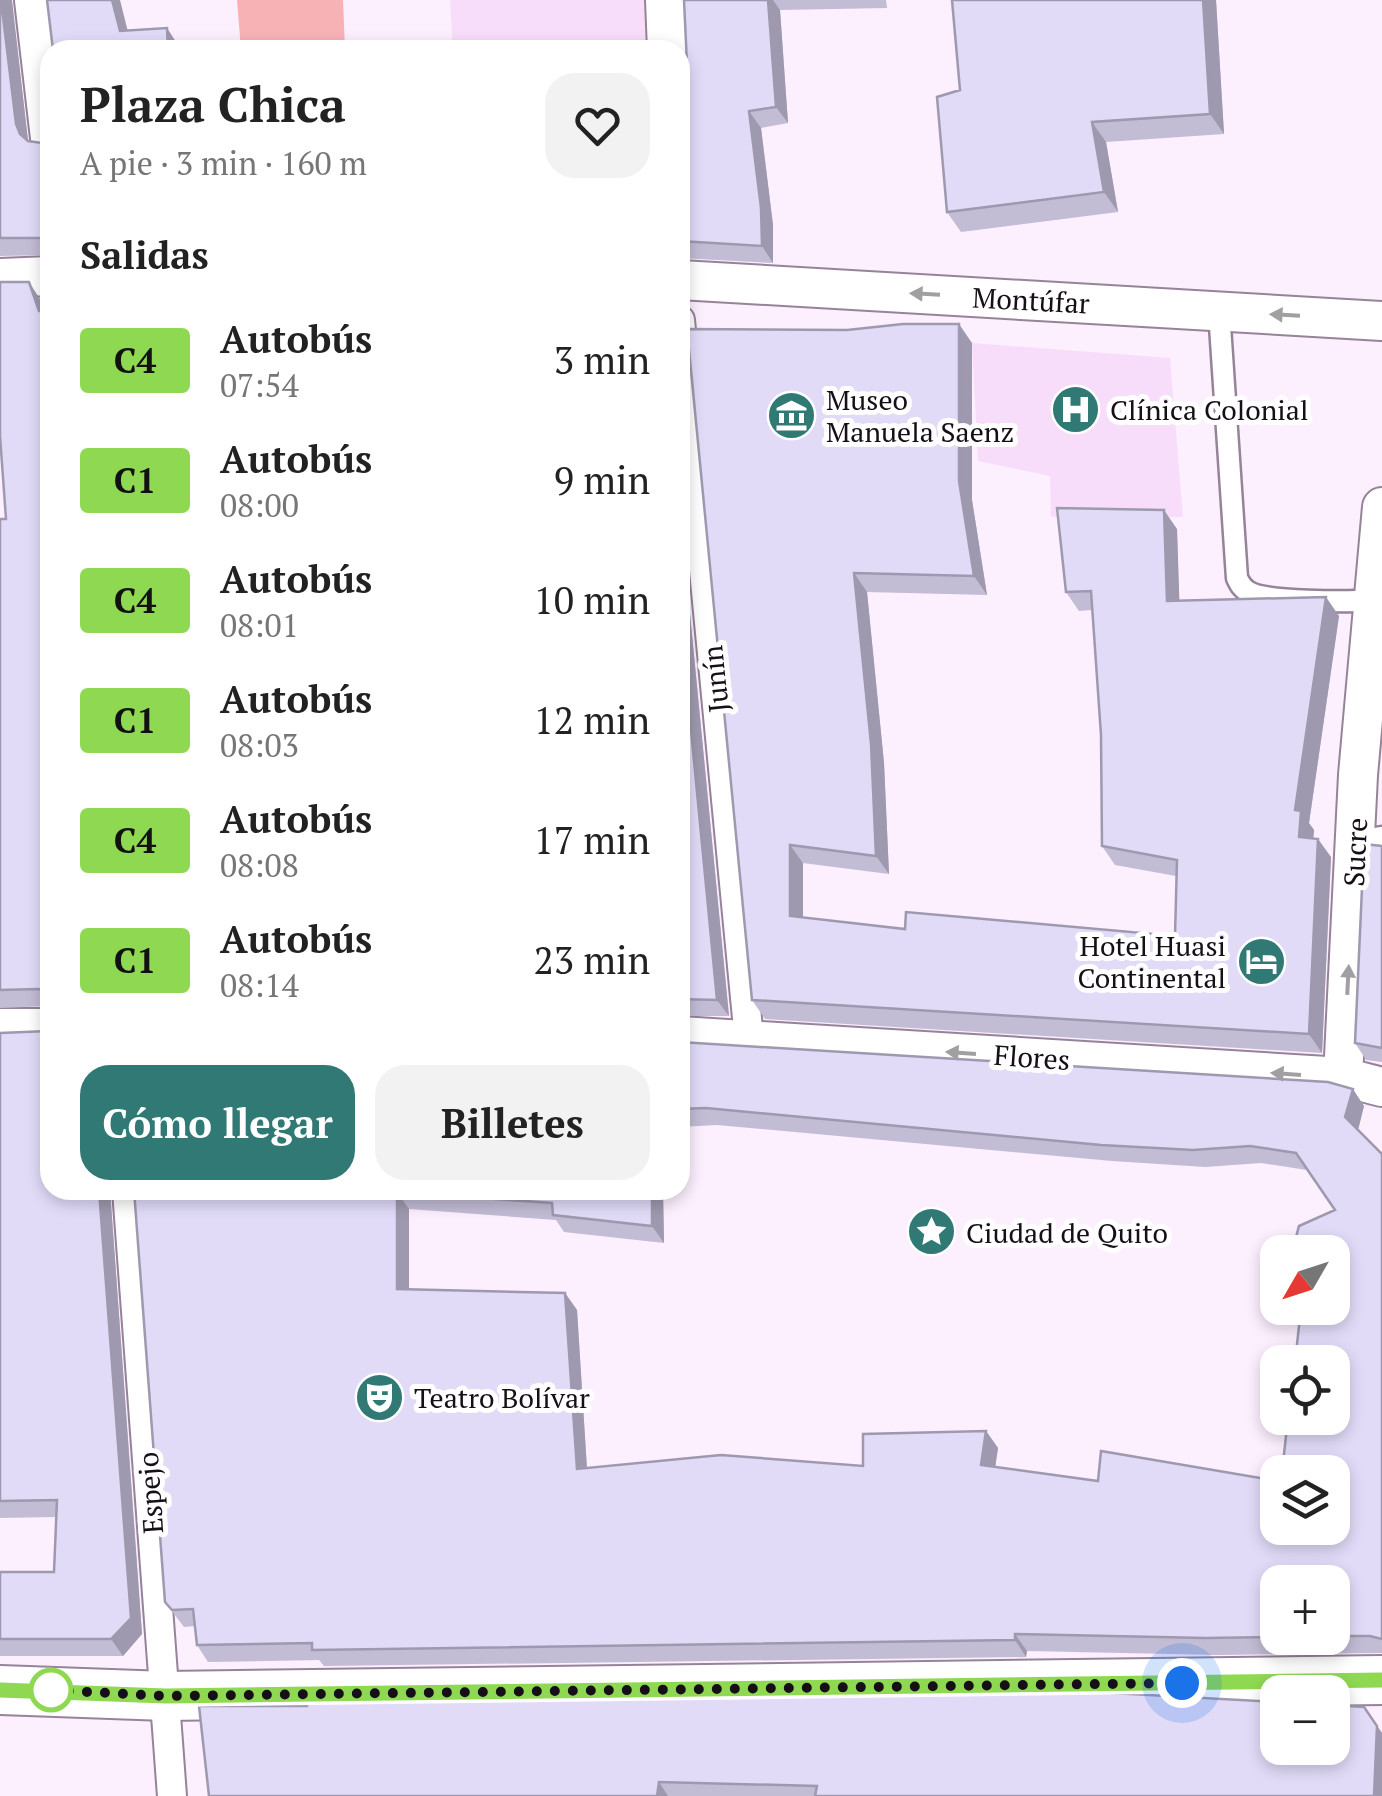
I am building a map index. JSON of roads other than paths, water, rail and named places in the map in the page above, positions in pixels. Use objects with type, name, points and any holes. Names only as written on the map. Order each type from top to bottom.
[{"type":"street","points":[[34,0],[40,52]]},
{"type":"street","points":[[665,0],[667,40]]},
{"type":"street","points":[[0,278],[40,276]]},
{"type":"street","name":"Montúfar","points":[[690,281],[1382,320]]},
{"type":"street","name":"Junín","points":[[690,424],[749,1039]]},
{"type":"street","name":"Sucre","points":[[1343,1077],[1368,839],[1374,600],[1382,508]]},
{"type":"street","points":[[0,1028],[40,1028]]},
{"type":"street","name":"Flores","points":[[690,1036],[1343,1077],[1382,1087]]},
{"type":"street","name":"Espejo","points":[[128,1200],[172,1796]]},
{"type":"street","points":[[0,1690],[166,1696],[1382,1680]]},
{"type":"lane","points":[[1219,312],[1238,578],[1242,588],[1262,597],[1374,600]]},
{"type":"place","name":"Clínica Colonial","points":[[1075,409]]},
{"type":"place","name":"Museo Manuela Saenz","points":[[791,415]]},
{"type":"place","name":"Hotel Huasi Continental","points":[[1261,961]]},
{"type":"place","name":"Ciudad de Quito","points":[[931,1232]]},
{"type":"place","name":"Teatro Bolívar","points":[[379,1397]]}]
